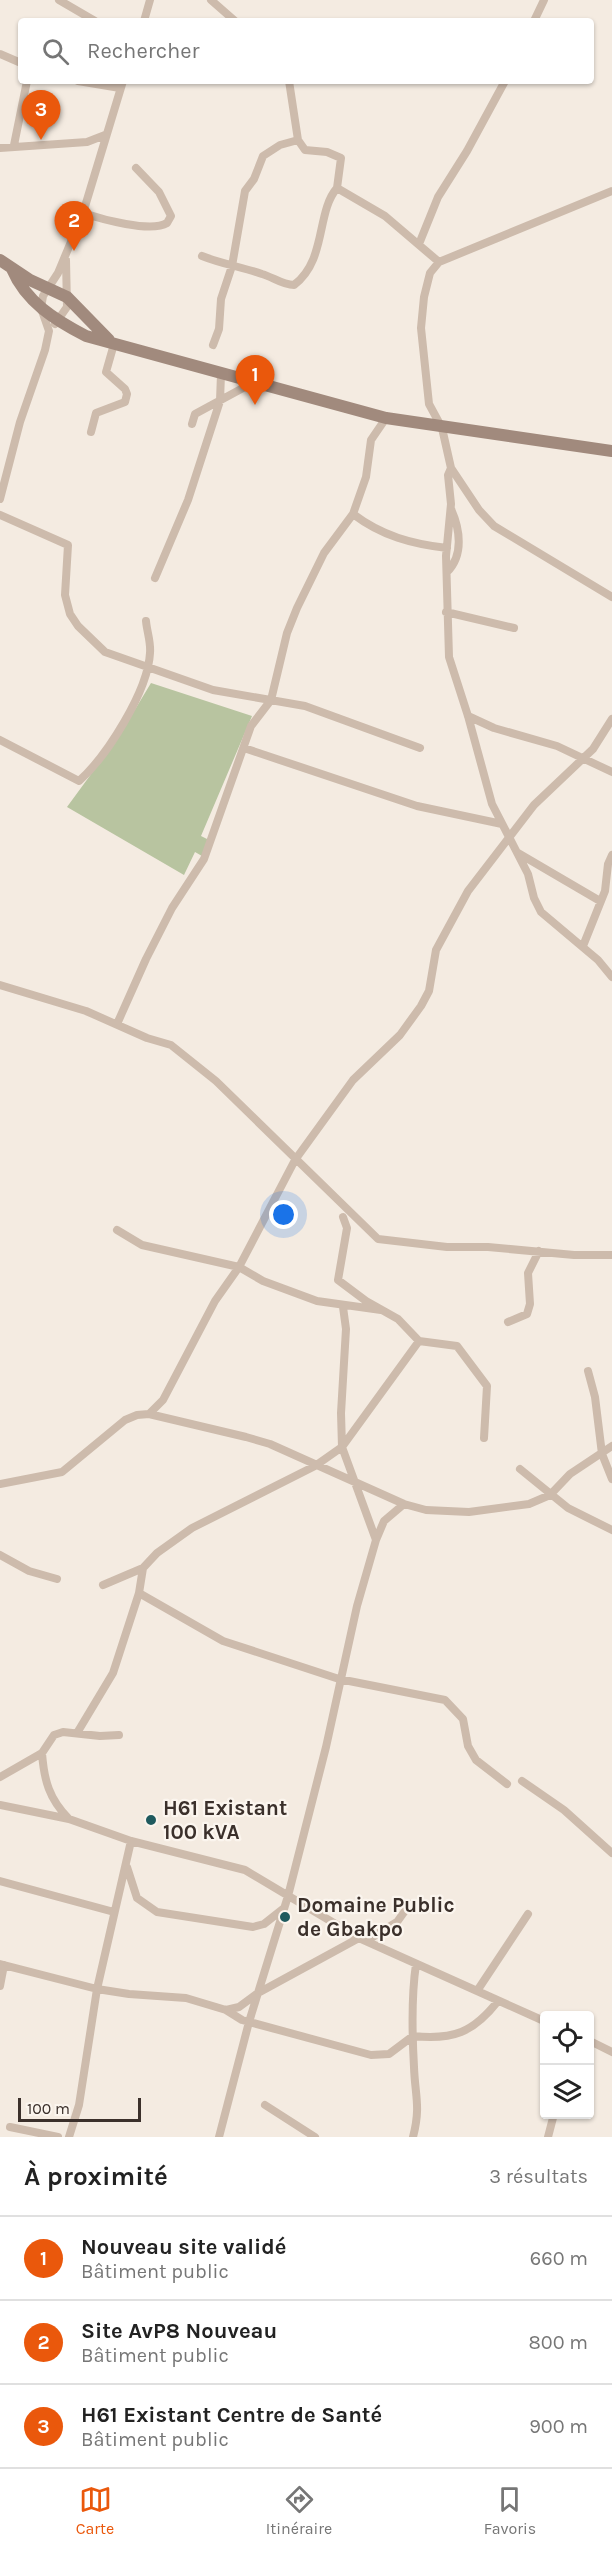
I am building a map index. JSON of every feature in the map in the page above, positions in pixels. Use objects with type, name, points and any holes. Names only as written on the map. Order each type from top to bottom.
[{"type":"main road","points":[[0,260],[48,289],[67,297],[99,332],[114,344]]},
{"type":"main road","points":[[12,268],[27,295],[41,308],[86,336],[386,418],[442,428],[612,451]]},
{"type":"street","points":[[59,0],[90,18]]},
{"type":"street","points":[[145,18],[150,0]]},
{"type":"street","points":[[211,0],[232,18]]},
{"type":"street","points":[[535,18],[544,0]]},
{"type":"street","points":[[0,54],[18,62]]},
{"type":"street","points":[[14,146],[26,84]]},
{"type":"street","points":[[202,256],[264,274],[286,285],[294,285],[299,281],[319,244],[331,195],[337,188],[341,158],[327,152],[305,150],[298,140],[289,84]]},
{"type":"street","points":[[419,244],[438,197],[467,151],[503,84]]},
{"type":"street","points":[[49,331],[41,308],[42,296],[66,255],[83,213],[122,85]]},
{"type":"street","points":[[0,148],[87,142],[105,135]]},
{"type":"street","points":[[213,345],[219,329],[221,298],[232,266],[245,191],[263,156],[280,145],[298,140]]},
{"type":"street","points":[[83,213],[100,219],[150,226],[167,223],[171,216],[165,202],[136,168]]},
{"type":"street","points":[[337,188],[386,216],[439,262]]},
{"type":"street","points":[[612,191],[439,262],[430,273],[424,297],[421,328],[429,405],[442,428],[452,468],[479,510],[494,526],[612,597]]},
{"type":"street","points":[[0,499],[20,422],[42,362],[49,331],[68,307],[66,255]]},
{"type":"street","points":[[91,432],[96,413],[125,402],[127,394],[125,389],[110,378],[106,372],[114,344]]},
{"type":"street","points":[[155,578],[178,528],[220,401],[221,374]]},
{"type":"street","points":[[192,424],[195,414],[254,382]]},
{"type":"street","points":[[117,1024],[172,908],[204,859],[251,726],[271,700],[287,633],[297,608],[324,554],[353,514],[366,477],[371,440],[386,418]]},
{"type":"street","points":[[452,468],[448,475],[451,508],[447,548],[448,657],[468,716],[489,793],[508,839],[518,854],[541,912],[583,946],[612,977]]},
{"type":"street","points":[[447,572],[454,565],[458,553],[457,525],[451,508]]},
{"type":"street","points":[[353,514],[385,534],[411,543],[447,548]]},
{"type":"street","points":[[0,515],[68,544],[65,595],[70,615],[105,652],[213,690],[305,706],[420,748]]},
{"type":"street","points":[[446,612],[514,628]]},
{"type":"street","points":[[0,741],[79,782],[121,726],[140,693],[148,668],[150,643],[146,621]]},
{"type":"street","points":[[468,716],[494,728],[557,746],[612,772]]},
{"type":"street","points":[[149,1414],[163,1400],[215,1301],[239,1267],[295,1160],[353,1080],[395,1040],[421,1006],[429,992],[436,950],[468,891],[534,805],[583,758],[602,736],[612,719]]},
{"type":"street","points":[[244,748],[417,806],[502,824]]},
{"type":"street","points":[[518,854],[600,901]]},
{"type":"street","points":[[583,946],[600,901],[612,855]]},
{"type":"street","points":[[0,985],[87,1011],[147,1038],[171,1045],[216,1081],[378,1239],[447,1247],[574,1255],[612,1255]]},
{"type":"street","points":[[343,1217],[347,1228],[338,1280],[398,1318],[419,1341],[457,1346],[484,1379],[488,1398],[484,1438]]},
{"type":"street","points":[[117,1230],[142,1245],[239,1267],[263,1281],[298,1294],[344,1307],[384,1310]]},
{"type":"street","points":[[508,1322],[527,1314],[530,1304],[528,1274],[539,1251]]},
{"type":"street","points":[[344,1307],[346,1329],[341,1413],[342,1447],[376,1540]]},
{"type":"street","points":[[103,1585],[143,1568],[157,1553],[192,1528],[315,1466],[342,1447],[419,1341]]},
{"type":"street","points":[[588,1371],[596,1406],[602,1454],[612,1479]]},
{"type":"street","points":[[0,1484],[62,1472],[124,1420],[137,1415],[149,1414],[262,1442],[404,1504],[426,1510],[469,1512],[529,1504],[550,1495],[570,1474],[612,1446]]},
{"type":"street","points":[[520,1469],[568,1508],[612,1530]]},
{"type":"street","points":[[219,2137],[249,2022],[288,1896],[326,1747],[339,1679],[376,1540],[384,1521],[404,1504]]},
{"type":"street","points":[[0,1555],[29,1571],[57,1580]]},
{"type":"street","points":[[77,1732],[113,1673],[139,1593],[143,1568]]},
{"type":"street","points":[[139,1593],[223,1641],[339,1679],[445,1700],[463,1719],[468,1746],[476,1760],[507,1784]]},
{"type":"street","points":[[0,1777],[42,1753],[54,1735],[77,1732],[100,1736],[119,1735]]},
{"type":"street","points":[[42,1753],[48,1789],[55,1805],[69,1819]]},
{"type":"street","points":[[522,1781],[564,1810],[612,1853]]},
{"type":"street","points":[[0,1805],[69,1819],[130,1841],[245,1870],[269,1882],[288,1896],[362,1940],[540,2019]]},
{"type":"street","points":[[69,2137],[79,2105],[97,1989],[130,1841]]},
{"type":"street","points":[[126,1860],[135,1894],[141,1902],[157,1912],[253,1927],[264,1924],[284,1908]]},
{"type":"street","points":[[0,1881],[114,1911]]},
{"type":"street","points":[[226,2010],[244,2005],[258,1993],[397,1922],[410,1904]]},
{"type":"street","points":[[477,1991],[528,1914]]},
{"type":"street","points":[[413,2137],[419,2093],[414,2072],[412,1999],[416,1964]]},
{"type":"street","points":[[0,1986],[2,1965],[97,1989],[186,1998],[226,2010],[249,2022],[371,2055],[389,2054],[413,2036],[444,2039],[457,2034],[475,2024],[498,2001]]},
{"type":"street","points":[[594,2043],[612,2052]]},
{"type":"street","points":[[265,2105],[315,2137]]},
{"type":"street","points":[[548,2137],[553,2119]]},
{"type":"street","points":[[10,2127],[58,2137]]},
{"type":"green space","points":[[151,683],[252,716],[201,836],[209,840],[202,856],[195,852],[184,875],[67,807],[119,736]]},
{"type":"place","name":"H61 Existant Centre de Santé","points":[[41,140]]},
{"type":"place","name":"Site AvP8 Nouveau","points":[[74,251]]},
{"type":"place","name":"Nouveau site validé","points":[[255,405]]},
{"type":"place","name":"H61 Existant 100 kVA","points":[[151,1820]]},
{"type":"place","name":"Domaine Public de Gbakpo","points":[[285,1917]]}]
